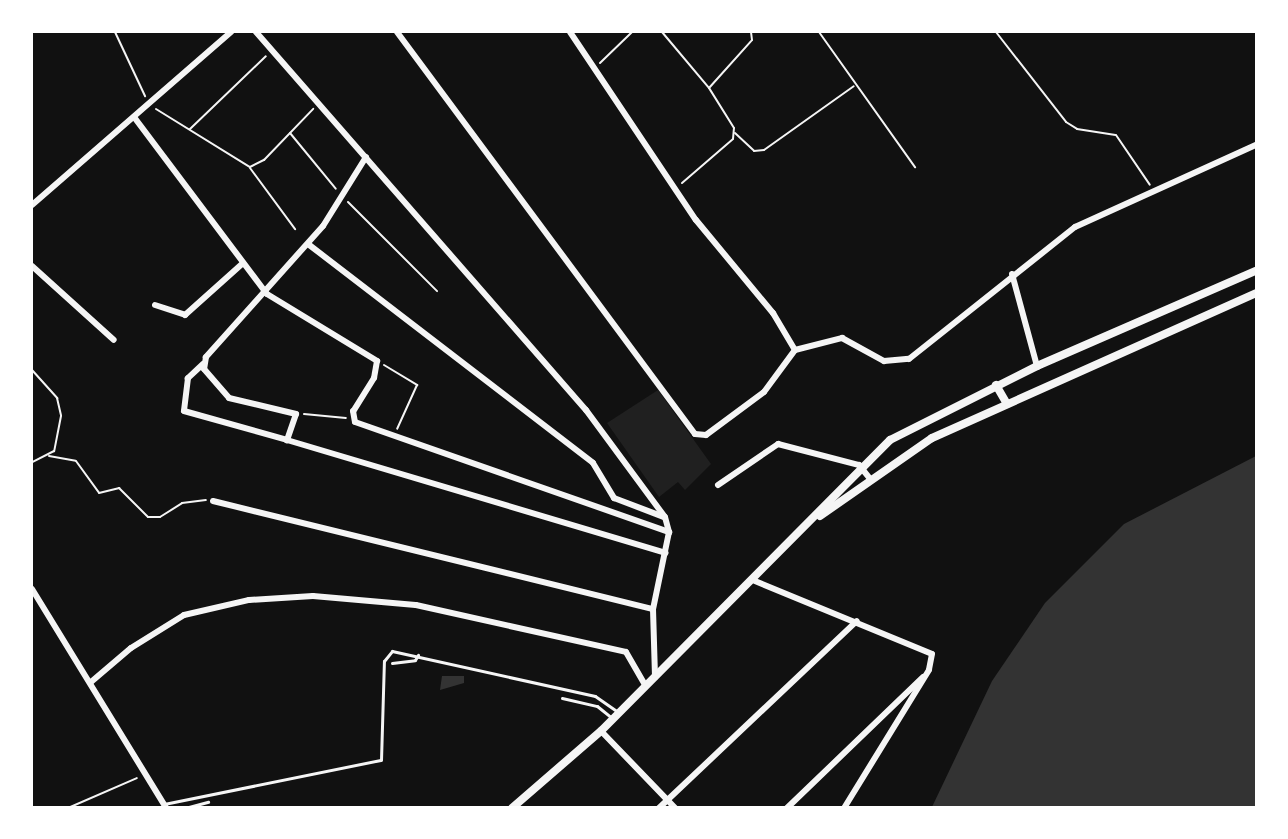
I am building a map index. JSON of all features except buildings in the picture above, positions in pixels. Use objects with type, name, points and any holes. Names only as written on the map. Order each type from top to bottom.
[{"type":"street","points":[[32,205],[231,32]]},
{"type":"street","points":[[256,32],[320,102],[586,410],[664,517],[669,532],[654,609],[656,678]]},
{"type":"street","points":[[397,32],[695,434],[706,435],[764,392],[795,350],[842,338],[884,361],[909,359],[1012,274],[1075,227],[1257,145]]},
{"type":"street","points":[[570,32],[676,187],[795,350]]},
{"type":"street","points":[[134,117],[267,294],[377,361],[352,418],[394,436],[669,532]]},
{"type":"street","points":[[366,157],[308,244],[267,294],[188,378],[184,411],[666,553]]},
{"type":"street","points":[[308,244],[593,463],[614,498],[664,517]]},
{"type":"street","points":[[155,305],[184,315],[243,263]]},
{"type":"street","points":[[32,266],[114,340]]},
{"type":"street","points":[[512,807],[601,731],[755,581],[810,524],[859,465],[909,427],[1037,366],[1257,271]]},
{"type":"street","points":[[1012,274],[1037,366]]},
{"type":"street","points":[[810,524],[932,438],[1257,292]]},
{"type":"street","points":[[203,364],[229,398],[296,414],[287,441]]},
{"type":"street","points":[[996,385],[1007,404]]},
{"type":"street","points":[[718,485],[778,444],[859,465],[871,480]]},
{"type":"street","points":[[213,501],[654,609]]},
{"type":"street","points":[[755,581],[930,649],[929,670],[844,807]]},
{"type":"street","points":[[32,589],[165,806]]},
{"type":"street","points":[[91,682],[132,648],[184,615],[249,600],[313,596],[416,605],[626,652],[646,686]]},
{"type":"street","points":[[659,807],[857,621]]},
{"type":"street","points":[[787,807],[929,670]]},
{"type":"street","points":[[601,731],[675,807]]},
{"type":"lane","points":[[165,806],[378,762],[384,661],[392,651],[595,696],[616,716]]},
{"type":"lane","points":[[392,663],[415,660],[418,655]]},
{"type":"lane","points":[[561,698],[597,706],[616,716]]},
{"type":"lane","points":[[184,807],[208,802]]},
{"type":"path","points":[[114,32],[149,104],[250,167],[295,229]]},
{"type":"path","points":[[596,67],[632,32]]},
{"type":"path","points":[[662,32],[709,88],[735,133],[754,151],[764,150],[854,86]]},
{"type":"path","points":[[709,88],[751,42],[751,32]]},
{"type":"path","points":[[819,32],[854,86],[915,167]]},
{"type":"path","points":[[996,32],[1066,122],[1077,129],[1116,135],[1153,190]]},
{"type":"path","points":[[189,129],[272,50]]},
{"type":"path","points":[[250,167],[290,134],[320,102]]},
{"type":"path","points":[[676,187],[725,151],[735,133]]},
{"type":"path","points":[[290,134],[342,195],[437,291]]},
{"type":"path","points":[[377,361],[417,385],[394,436]]},
{"type":"path","points":[[32,370],[60,406],[56,445],[49,456]]},
{"type":"path","points":[[296,414],[352,418]]},
{"type":"path","points":[[32,462],[49,456],[74,459],[97,492],[119,488],[148,517],[160,517],[182,502],[213,501]]},
{"type":"path","points":[[68,807],[145,775]]},
{"type":"shaded area","points":[[658,390],[711,464],[685,490],[678,482],[659,497],[607,423]]},
{"type":"shaded area","points":[[1256,456],[1256,807],[932,807],[992,681],[1045,603],[1124,524]]},
{"type":"shaded area","points":[[442,676],[464,676],[464,683],[440,690]]}]
